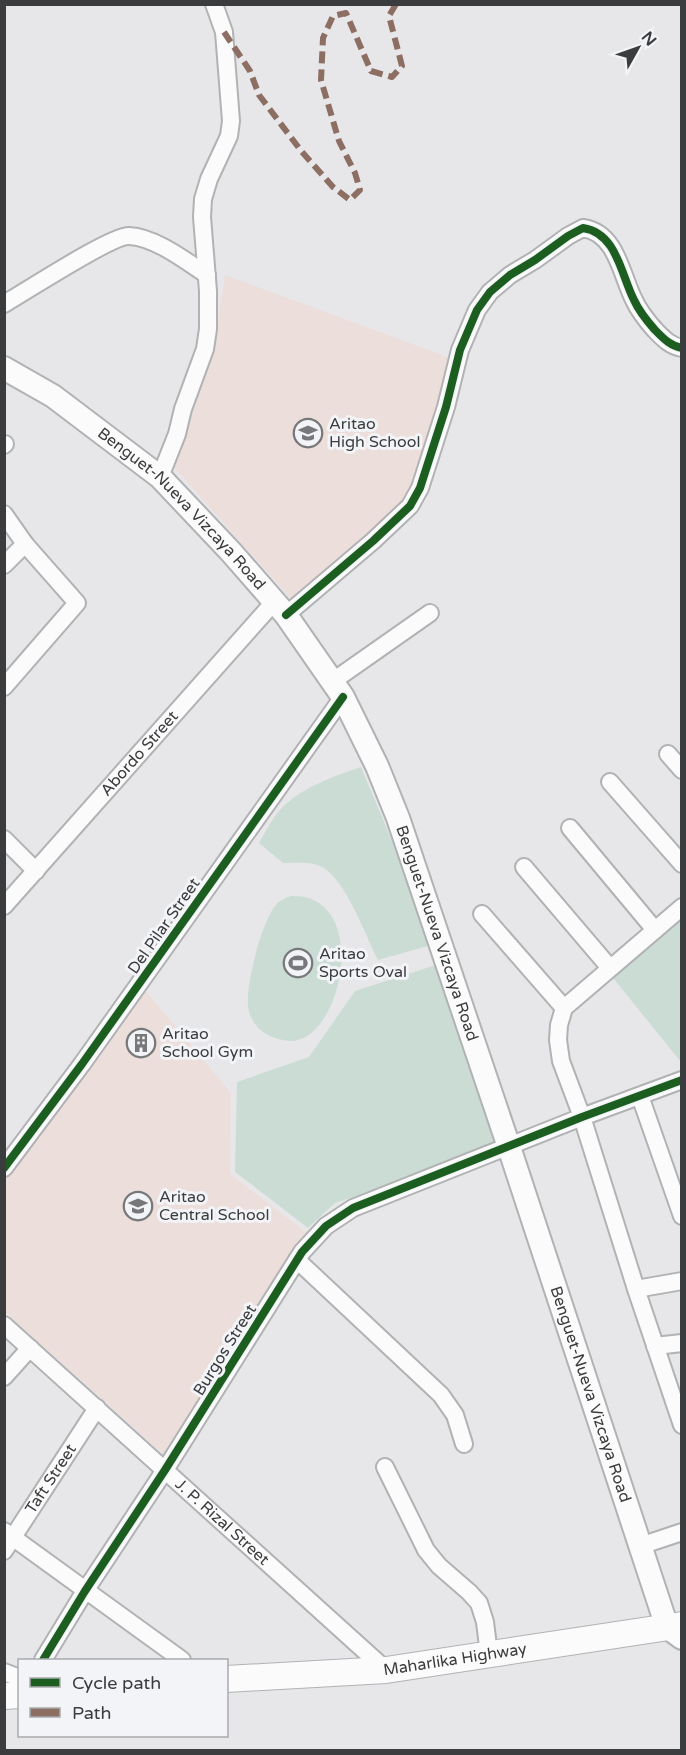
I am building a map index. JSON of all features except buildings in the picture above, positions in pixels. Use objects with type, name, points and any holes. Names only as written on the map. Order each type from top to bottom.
[{"type":"highway","name":"Maharlika Highway","points":[[228,1679],[386,1670],[489,1654],[677,1630]]},
{"type":"main road","name":"Benguet-Nueva Vizcaya Road","points":[[4,368],[53,396],[160,477],[231,552],[280,609],[338,689],[377,766],[398,818],[640,1546],[677,1630]]},
{"type":"street","points":[[160,477],[205,349],[208,329],[203,199],[208,179],[229,136],[231,121],[224,32],[214,4]]},
{"type":"street","name":"Abordo Street","points":[[4,906],[280,609],[374,541],[410,506],[420,488],[446,407],[460,350],[477,310],[490,292],[510,275],[567,236],[583,228],[597,232],[612,248],[634,301],[648,322],[665,340],[681,348]]},
{"type":"street","points":[[4,304],[108,243],[128,235],[158,245],[207,275]]},
{"type":"street","points":[[4,514],[25,544],[77,603],[4,687]]},
{"type":"street","points":[[4,565],[25,544]]},
{"type":"street","name":"Del Pilar Street","points":[[4,1168],[82,1064],[338,689],[430,613]]},
{"type":"street","points":[[668,754],[681,770]]},
{"type":"street","points":[[610,782],[681,864]]},
{"type":"street","points":[[570,828],[655,930]]},
{"type":"street","points":[[4,839],[36,871]]},
{"type":"street","points":[[524,867],[610,968]]},
{"type":"street","points":[[681,907],[564,1008],[558,1040],[561,1061],[582,1117],[636,1289],[655,1346],[679,1405],[681,1425]]},
{"type":"street","points":[[482,914],[564,1008]]},
{"type":"street","name":"Burgos Street","points":[[44,1659],[297,1260],[326,1226],[340,1215],[582,1117],[681,1080]]},
{"type":"street","points":[[640,1096],[681,1216]]},
{"type":"street","points":[[297,1260],[441,1395],[455,1415],[464,1444]]},
{"type":"street","points":[[636,1289],[681,1281]]},
{"type":"street","name":"J. P. Rizal Street","points":[[4,1325],[386,1670]]},
{"type":"street","points":[[655,1346],[681,1343]]},
{"type":"street","points":[[4,1377],[30,1348]]},
{"type":"street","name":"Taft Street","points":[[7,1540],[97,1408]]},
{"type":"street","points":[[385,1467],[426,1550],[439,1566],[479,1603],[485,1622],[489,1654]]},
{"type":"street","points":[[640,1546],[681,1532]]},
{"type":"street","points":[[7,1540],[85,1591],[181,1659]]},
{"type":"shaded area","name":"Aritao High School","points":[[225,275],[453,359],[412,499],[292,600],[173,466],[213,351]]},
{"type":"shaded area","points":[[361,767],[435,944],[378,960],[348,897],[332,875],[315,864],[283,863],[259,843],[276,815],[296,796],[328,779]]},
{"type":"shaded area","name":"Aritao Sports Oval","points":[[291,896],[315,901],[331,915],[339,935],[341,960],[338,985],[329,1009],[317,1028],[301,1039],[289,1041],[270,1036],[258,1028],[250,1015],[248,995],[256,953],[265,924],[277,903]]},
{"type":"shaded area","points":[[681,921],[681,1062],[613,978]]},
{"type":"shaded area","points":[[439,964],[505,1147],[335,1203],[308,1228],[235,1172],[237,1082],[309,1057],[355,991]]},
{"type":"shaded area","name":"Aritao Central School","points":[[144,989],[231,1093],[230,1174],[307,1233],[233,1353],[163,1454],[5,1312],[4,1180],[98,1056]]},
{"type":"marked path","points":[[224,32],[250,71],[259,95],[302,152],[333,187],[350,200],[360,190],[355,173],[339,141],[321,80],[323,38],[333,16],[346,13],[371,71],[392,77],[402,66],[389,16],[396,4]]},
{"type":"cycle path","points":[[286,615],[373,541],[410,506],[420,488],[446,407],[460,350],[477,310],[490,292],[510,275],[583,228],[594,232],[611,246],[634,300],[646,319],[667,341],[682,348]]},
{"type":"cycle path","points":[[4,1168],[82,1064],[343,697]]},
{"type":"cycle path","points":[[44,1659],[302,1252],[326,1226],[353,1208],[682,1080]]},
{"type":"place","name":"Aritao High School","points":[[308,433]]},
{"type":"place","name":"Aritao Sports Oval","points":[[298,963]]},
{"type":"place","name":"Aritao School Gym","points":[[141,1043]]},
{"type":"place","name":"Aritao Central School","points":[[138,1206]]}]
